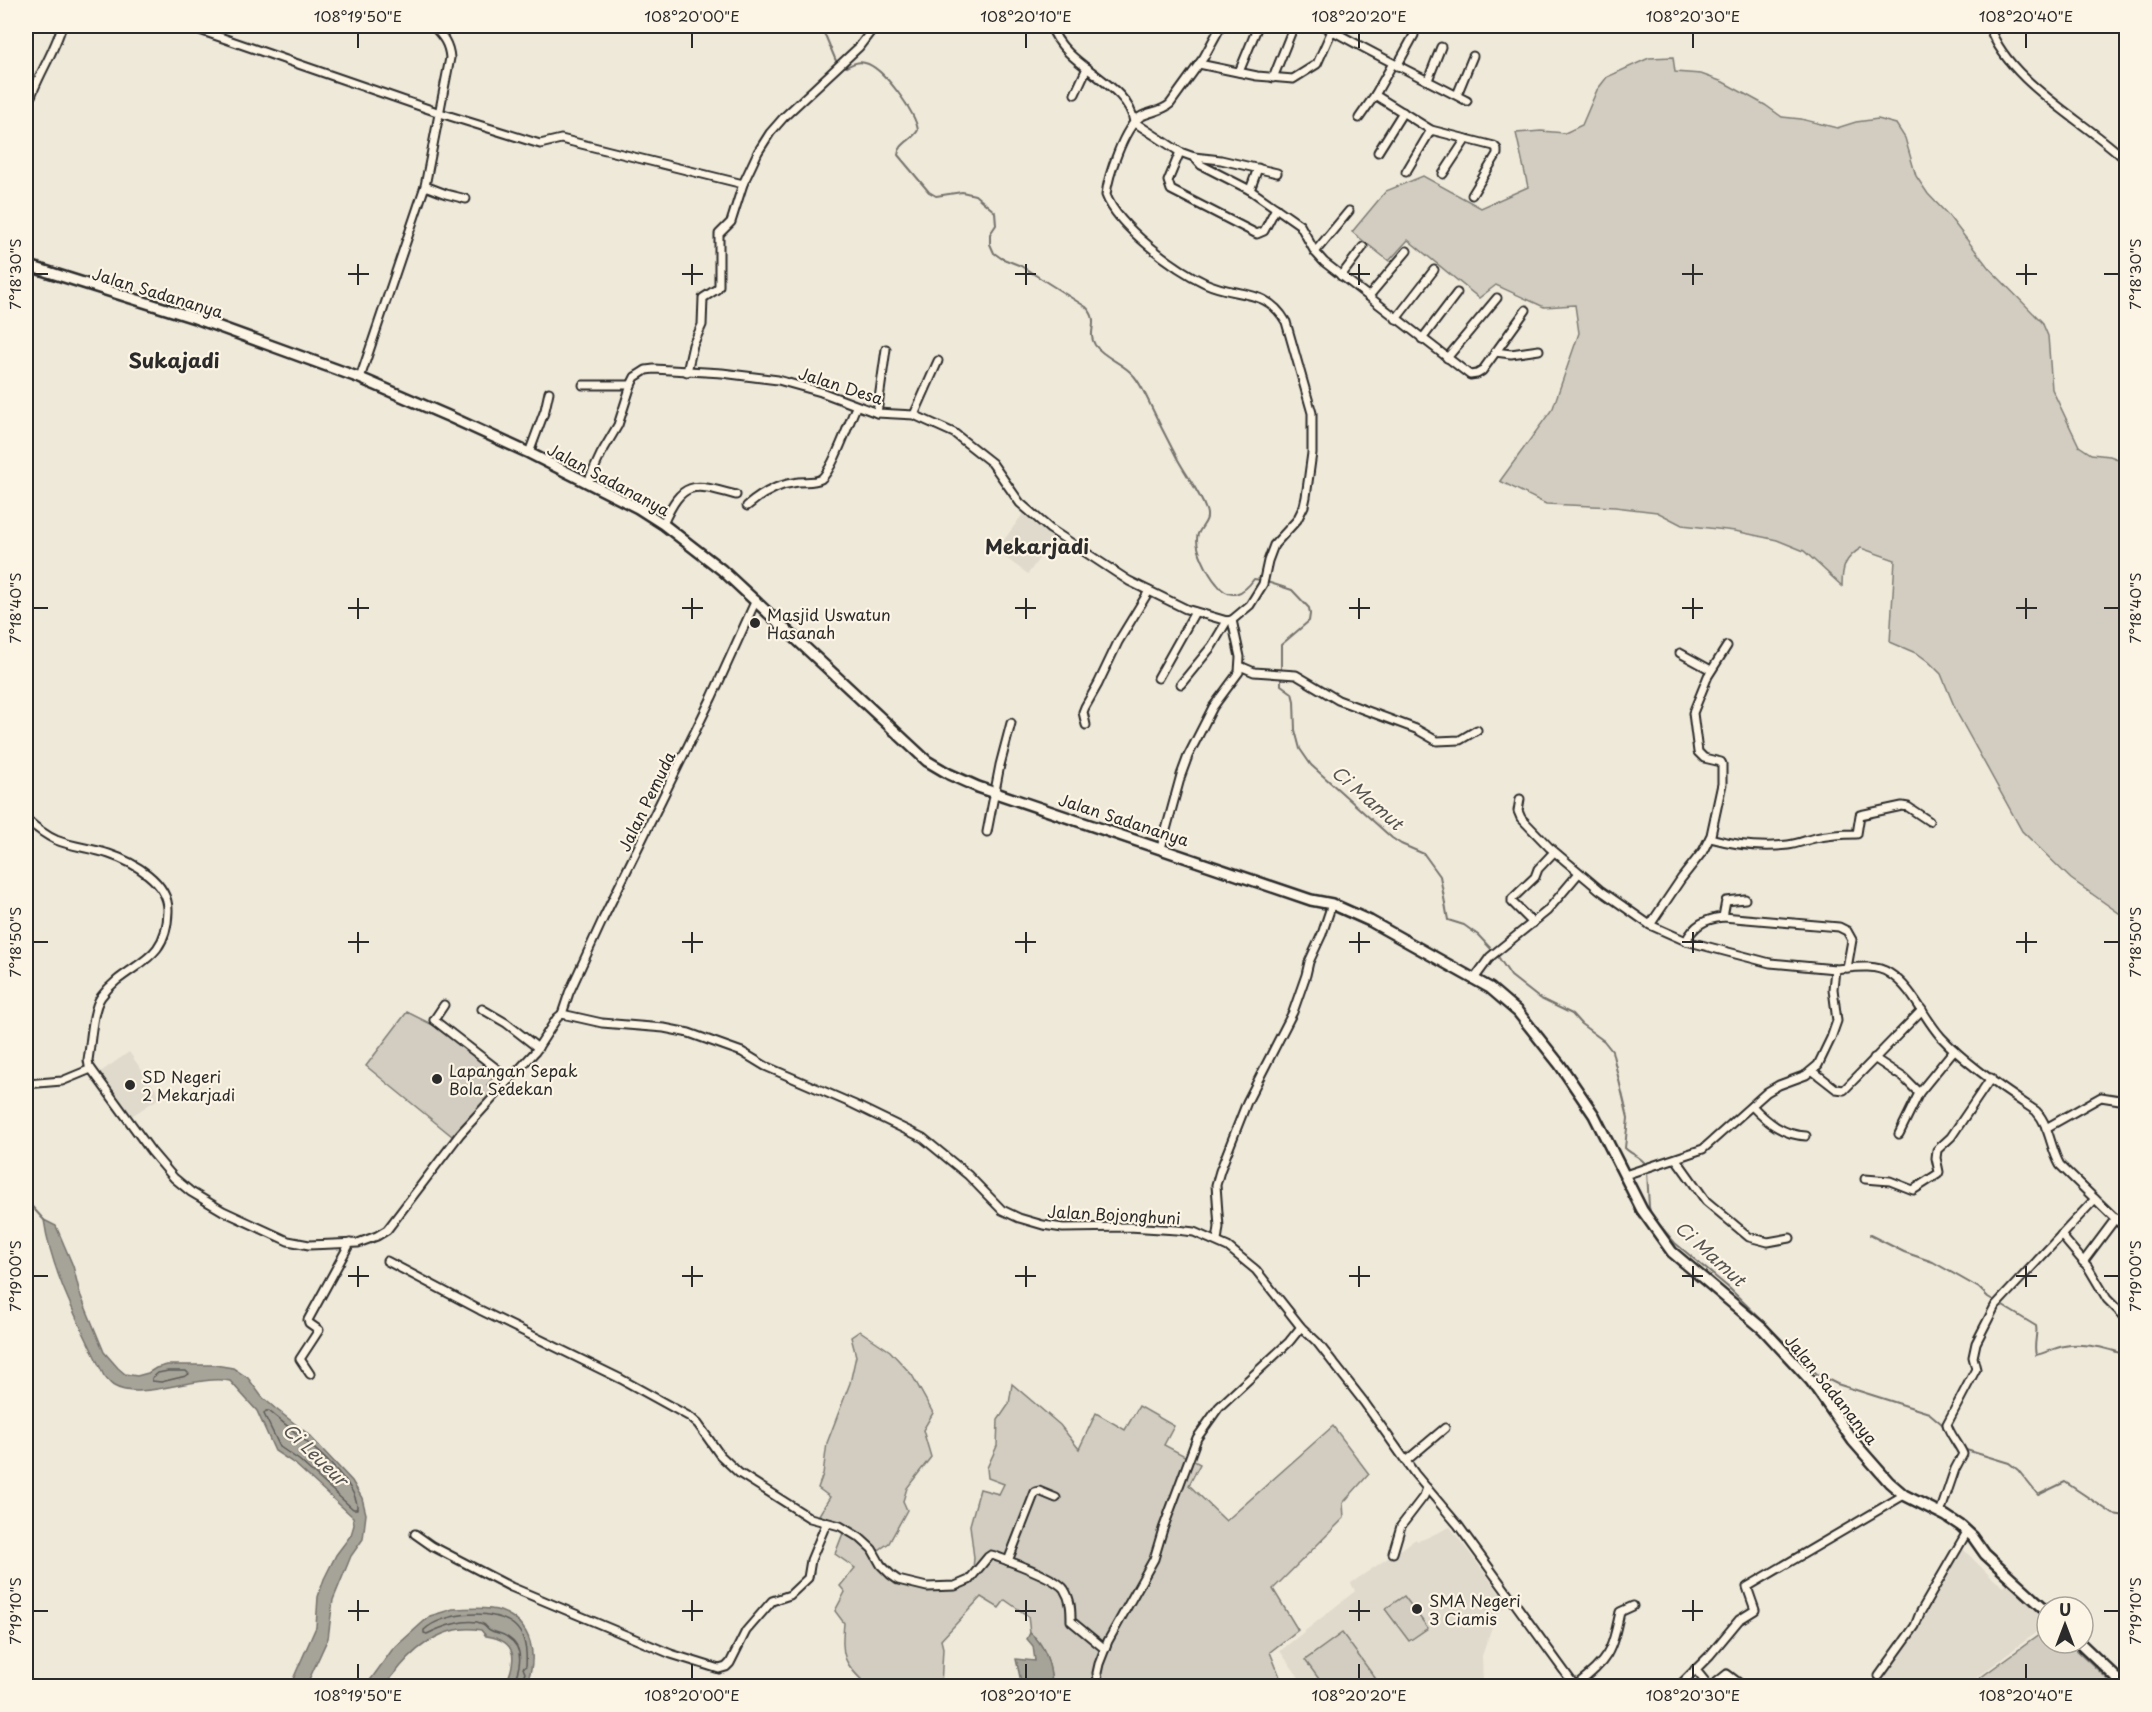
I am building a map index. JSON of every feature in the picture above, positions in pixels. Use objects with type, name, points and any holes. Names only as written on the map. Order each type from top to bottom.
[{"type":"street","points":[[26,111],[32,91],[56,47],[62,26]]},
{"type":"street","points":[[188,26],[440,113],[540,144],[561,139],[742,184]]},
{"type":"street","points":[[360,378],[425,186],[450,58],[445,38],[433,26]]},
{"type":"street","points":[[687,372],[693,345],[702,325],[703,298],[718,286],[719,234],[731,222],[742,184],[758,152],[784,117],[859,46],[875,26]]},
{"type":"street","points":[[1051,26],[1062,46],[1124,99],[1132,112],[1134,122],[1180,152],[1194,157],[1221,160],[1276,173]]},
{"type":"street","points":[[1181,684],[1212,646],[1229,620],[1250,605],[1264,581],[1274,545],[1297,520],[1304,506],[1312,453],[1312,414],[1305,383],[1286,322],[1273,305],[1258,296],[1207,284],[1182,271],[1140,238],[1106,195],[1121,146],[1134,122],[1145,114],[1161,110],[1169,105],[1199,64],[1221,26]]},
{"type":"street","points":[[1239,72],[1258,26]]},
{"type":"street","points":[[1989,26],[2000,48],[2017,69],[2126,159]]},
{"type":"street","points":[[1199,64],[1273,78],[1293,79],[1315,66],[1330,27],[1395,65],[1467,100]]},
{"type":"street","points":[[1273,78],[1291,33]]},
{"type":"street","points":[[1359,118],[1414,35]]},
{"type":"street","points":[[1428,80],[1441,47]]},
{"type":"street","points":[[1457,95],[1473,56]]},
{"type":"street","points":[[1076,94],[1087,68]]},
{"type":"street","points":[[1375,95],[1431,130],[1494,146],[1498,152],[1472,195]]},
{"type":"street","points":[[1378,152],[1402,112]]},
{"type":"street","points":[[1406,172],[1431,130]]},
{"type":"street","points":[[1443,174],[1466,139]]},
{"type":"street","points":[[1180,152],[1168,182],[1171,190],[1257,234],[1264,231],[1276,208]]},
{"type":"street","points":[[1194,157],[1201,165],[1250,190],[1300,225],[1315,252],[1341,276],[1470,375],[1482,371],[1526,310]]},
{"type":"street","points":[[1250,190],[1258,168]]},
{"type":"street","points":[[425,186],[466,199]]},
{"type":"street","points":[[1315,252],[1349,211]]},
{"type":"street","points":[[1341,276],[1363,247]]},
{"type":"street","points":[[1368,296],[1407,250]]},
{"type":"street","name":"Jalan Sadananya","points":[[26,265],[184,314],[360,378],[448,416],[588,482],[663,524],[722,570],[927,761],[962,780],[1311,900],[1332,904],[1370,921],[1502,997],[1518,1012],[1560,1065],[1594,1116],[1642,1210],[1672,1252],[1733,1301],[1763,1329],[1811,1382],[1853,1441],[1889,1482],[1904,1496],[1940,1513],[1967,1532],[1985,1554],[2035,1600]]},
{"type":"street","points":[[1396,319],[1434,270]]},
{"type":"street","points":[[1422,339],[1457,293]]},
{"type":"street","points":[[1448,358],[1497,298]]},
{"type":"street","points":[[877,413],[886,349]]},
{"type":"street","points":[[1496,352],[1511,354],[1539,350]]},
{"type":"street","points":[[914,415],[938,361]]},
{"type":"street","name":"Jalan Desa","points":[[631,385],[635,377],[646,370],[722,373],[778,380],[814,390],[877,413],[914,415],[959,436],[992,463],[1020,503],[1050,529],[1129,581],[1179,607],[1229,620]]},
{"type":"street","points":[[583,385],[631,385],[618,425],[588,482]]},
{"type":"street","points":[[529,453],[543,418],[549,392]]},
{"type":"street","points":[[747,506],[786,484],[811,482],[822,478],[831,464],[856,407]]},
{"type":"street","points":[[663,524],[673,502],[687,489],[697,487],[736,495]]},
{"type":"street","points":[[1086,725],[1083,712],[1085,707],[1118,642],[1149,591]]},
{"type":"street","name":"Jalan Pemuda","points":[[91,1069],[151,1151],[174,1178],[191,1192],[241,1221],[288,1241],[309,1245],[350,1243],[377,1236],[387,1230],[448,1148],[538,1048],[562,1014],[569,993],[603,919],[712,697],[756,600]]},
{"type":"street","points":[[1158,678],[1196,612]]},
{"type":"street","points":[[1161,848],[1180,775],[1188,756],[1213,707],[1237,675],[1240,666],[1229,620]]},
{"type":"street","points":[[1650,926],[1710,838],[1722,784],[1722,764],[1704,758],[1698,752],[1693,713],[1711,670],[1727,646]]},
{"type":"street","points":[[1680,653],[1711,670]]},
{"type":"street","points":[[1240,666],[1254,672],[1286,673],[1304,679],[1338,700],[1416,729],[1437,741],[1460,740],[1477,730]]},
{"type":"street","points":[[987,832],[998,773],[1011,723]]},
{"type":"street","points":[[1520,799],[1518,811],[1521,818],[1554,852],[1650,926],[1686,941],[1770,963],[1834,969],[1870,967],[1890,973],[1907,989],[1934,1029],[1954,1050],[2041,1116],[2060,1165],[2127,1229]]},
{"type":"street","points":[[1710,838],[1744,845],[1768,846],[1790,845],[1816,837],[1843,833],[1857,834],[1860,815],[1902,806],[1908,807],[1929,821]]},
{"type":"street","points":[[26,819],[54,839],[109,854],[146,872],[166,896],[168,918],[160,946],[108,989],[98,1003],[88,1060],[91,1069],[62,1081],[26,1084]]},
{"type":"street","points":[[1533,923],[1512,902],[1512,899],[1535,877],[1538,869],[1554,852]]},
{"type":"street","points":[[1474,979],[1491,956],[1533,923],[1564,893],[1579,873]]},
{"type":"street","points":[[1723,917],[1726,901],[1745,899]]},
{"type":"street","points":[[1217,1241],[1219,1227],[1216,1185],[1220,1171],[1244,1110],[1293,1012],[1309,962],[1332,904]]},
{"type":"street","points":[[1686,941],[1695,927],[1708,920],[1723,917],[1839,927],[1847,931],[1852,940],[1848,968]]},
{"type":"street","points":[[1624,1175],[1703,1149],[1779,1085],[1814,1071],[1837,1021],[1833,989],[1834,969]]},
{"type":"street","points":[[444,1005],[434,1020],[510,1079]]},
{"type":"street","points":[[482,1009],[506,1023],[538,1048]]},
{"type":"street","points":[[1814,1071],[1836,1089],[1841,1090],[1922,1010]]},
{"type":"street","name":"Jalan Bojonghuni","points":[[562,1014],[602,1023],[664,1028],[689,1033],[742,1052],[765,1066],[853,1104],[923,1138],[968,1175],[1002,1210],[1019,1218],[1063,1228],[1129,1227],[1194,1232],[1217,1241],[1243,1257],[1256,1270],[1301,1328],[1317,1342],[1427,1488],[1458,1525],[1575,1686]]},
{"type":"street","points":[[1899,1134],[1919,1093],[1954,1050]]},
{"type":"street","points":[[1874,1059],[1904,1078],[1919,1093]]},
{"type":"street","points":[[1865,1179],[1890,1181],[1913,1190],[1938,1174],[1935,1158],[1937,1150],[1951,1137],[1991,1078]]},
{"type":"street","points":[[2046,1128],[2101,1097],[2127,1101]]},
{"type":"street","points":[[1752,1106],[1768,1123],[1781,1127],[1792,1135],[1806,1136]]},
{"type":"street","points":[[1676,1159],[1707,1201],[1749,1237],[1768,1242],[1790,1238]]},
{"type":"street","points":[[1940,1513],[1961,1449],[1947,1428],[1947,1424],[1976,1370],[1973,1357],[1976,1343],[1998,1302],[2095,1199]]},
{"type":"street","points":[[2084,1262],[2116,1218]]},
{"type":"street","points":[[2061,1235],[2084,1262],[2109,1301],[2127,1318]]},
{"type":"street","points":[[310,1374],[300,1359],[319,1330],[308,1320],[350,1243]]},
{"type":"street","points":[[387,1261],[480,1311],[621,1379],[690,1417],[698,1424],[720,1455],[739,1473],[810,1518],[840,1526],[860,1538],[872,1549],[881,1565],[891,1575],[908,1583],[943,1588],[955,1586],[969,1580],[991,1555],[1041,1575],[1061,1586],[1070,1601],[1071,1621],[1105,1649]]},
{"type":"street","points":[[1099,1686],[1099,1664],[1154,1559],[1163,1528],[1197,1438],[1218,1407],[1279,1352],[1301,1328]]},
{"type":"street","points":[[1407,1460],[1445,1428]]},
{"type":"street","points":[[1393,1553],[1401,1526],[1425,1496],[1427,1488]]},
{"type":"street","points":[[1008,1561],[1035,1492],[1040,1491],[1056,1497]]},
{"type":"street","points":[[1680,1685],[1710,1655],[1739,1620],[1755,1610],[1747,1587],[1904,1496]]},
{"type":"street","points":[[415,1534],[511,1587],[671,1654],[719,1669],[730,1663],[746,1631],[772,1601],[790,1595],[808,1578],[811,1560],[826,1524]]},
{"type":"street","points":[[1879,1676],[1915,1626],[1924,1605],[1967,1532]]},
{"type":"street","points":[[1575,1686],[1597,1669],[1608,1656],[1614,1643],[1620,1612],[1633,1606]]},
{"type":"street","points":[[2092,1655],[2124,1686]]},
{"type":"street","points":[[1695,1669],[1712,1686],[1727,1674],[1743,1686]]},
{"type":"shaded area","points":[[1673,57],[1675,72],[1701,74],[1723,82],[1782,117],[1837,128],[1878,119],[1896,124],[1905,138],[1916,176],[1928,194],[1948,215],[1988,267],[2042,322],[2048,336],[2052,389],[2079,446],[2091,454],[2110,456],[2126,462],[2126,918],[2071,879],[2022,831],[1957,713],[1941,674],[1918,654],[1890,642],[1895,560],[1861,548],[1851,555],[1846,564],[1842,586],[1804,551],[1777,540],[1735,531],[1682,525],[1657,512],[1615,507],[1546,504],[1500,481],[1553,408],[1579,333],[1575,305],[1544,307],[1496,285],[1479,298],[1408,240],[1389,261],[1352,232],[1386,191],[1423,176],[1481,208],[1528,187],[1516,133],[1541,131],[1565,133],[1582,125],[1597,90],[1607,77],[1649,58]]},
{"type":"shaded area","points":[[1025,511],[1054,537],[1028,574],[996,551]]},
{"type":"shaded area","name":"Lapangan Sepak Bola Sedekan","points":[[407,1012],[451,1034],[498,1072],[487,1085],[494,1091],[452,1136],[366,1066]]},
{"type":"shaded area","name":"SD Negeri 2 Mekarjadi","points":[[129,1052],[161,1097],[130,1117],[99,1073]]},
{"type":"shaded area","points":[[860,1331],[890,1351],[912,1375],[933,1413],[923,1430],[931,1457],[907,1488],[903,1501],[907,1510],[889,1543],[876,1552],[906,1585],[949,1588],[972,1580],[974,1558],[970,1525],[980,1489],[999,1494],[1004,1484],[988,1478],[987,1468],[997,1446],[998,1420],[1009,1404],[1012,1384],[1060,1425],[1079,1449],[1096,1413],[1125,1430],[1139,1406],[1174,1426],[1164,1445],[1200,1464],[1189,1485],[1226,1521],[1333,1426],[1369,1474],[1343,1503],[1344,1518],[1273,1589],[1298,1630],[1270,1652],[1280,1677],[1276,1686],[1052,1686],[1047,1657],[1040,1644],[1030,1633],[1028,1616],[1005,1600],[999,1608],[981,1597],[941,1640],[943,1648],[941,1686],[868,1686],[853,1671],[846,1659],[843,1644],[844,1623],[835,1611],[845,1592],[840,1586],[855,1568],[835,1554],[845,1528],[819,1515],[830,1497],[818,1488],[823,1474],[827,1443],[850,1383],[856,1356],[851,1337]]},
{"type":"shaded area","name":"SMA Negeri 3 Ciamis","points":[[1450,1527],[1508,1604],[1496,1615],[1482,1656],[1483,1686],[1305,1686],[1280,1651],[1355,1591],[1351,1583],[1416,1539],[1417,1541],[1424,1539]]},
{"type":"shaded area","points":[[1960,1546],[1991,1577],[2004,1587],[2008,1581],[2035,1605],[2035,1633],[1966,1686],[1892,1685],[1880,1677]]},
{"type":"shaded area","points":[[1404,1596],[1428,1628],[1409,1641],[1385,1609]]},
{"type":"shaded area","points":[[1342,1633],[1381,1686],[1324,1686],[1305,1660]]},
{"type":"shaded area","points":[[2035,1638],[2035,1655],[2082,1655],[2114,1685],[1969,1686]]},
{"type":"water","points":[[44,1220],[56,1226],[104,1352],[118,1368],[125,1374],[137,1376],[167,1365],[215,1365],[233,1368],[248,1378],[262,1397],[308,1434],[352,1481],[362,1498],[366,1514],[363,1539],[351,1556],[333,1600],[328,1638],[306,1686],[290,1686],[316,1627],[318,1597],[324,1579],[336,1555],[351,1535],[354,1525],[353,1517],[295,1464],[275,1451],[257,1411],[230,1381],[201,1381],[139,1391],[125,1390],[111,1384],[104,1376],[68,1300],[54,1261]]},
{"type":"water","points":[[453,1609],[495,1609],[520,1624],[530,1642],[532,1653],[532,1664],[525,1686],[505,1686],[513,1661],[510,1648],[497,1639],[486,1636],[481,1630],[469,1629],[446,1633],[426,1643],[408,1658],[386,1686],[366,1686],[392,1650],[430,1616]]},
{"type":"water","points":[[1030,1633],[1040,1644],[1047,1657],[1052,1686],[1022,1686],[1016,1659],[1035,1661],[1033,1646],[1027,1639]]},
{"type":"waterway","name":"Ci Mamut","points":[[819,26],[838,62]]},
{"type":"waterway","name":"Ci Mamut","points":[[843,65],[846,67],[860,62],[872,66],[889,81],[905,102],[918,130],[901,147],[898,155],[929,192],[936,196],[962,192],[975,195],[995,212],[996,225],[990,234],[990,244],[994,253],[1021,266],[1086,307],[1090,312],[1095,345],[1103,354],[1130,371],[1138,382],[1203,503],[1207,517],[1198,534],[1198,546],[1206,567],[1217,584],[1227,593],[1237,594],[1254,579],[1261,580]]},
{"type":"waterway","name":"Ci Mamut","points":[[1267,582],[1292,590],[1309,608],[1309,621],[1281,645],[1281,685],[1292,693],[1295,730],[1300,749],[1311,765],[1392,838],[1424,854],[1440,876],[1448,920],[1464,925],[1478,935],[1493,951]]},
{"type":"waterway","name":"Ci Mamut","points":[[1497,955],[1511,976],[1539,998],[1572,1014],[1581,1024],[1604,1041],[1612,1051],[1628,1118],[1625,1148],[1646,1165]]},
{"type":"waterway","name":"Ci Mamut","points":[[1647,1171],[1651,1215],[1675,1243],[1729,1288],[1817,1374],[1837,1384],[1929,1413],[1942,1424],[1957,1450]]},
{"type":"waterway","name":"Ci Leueur","points":[[26,1200],[44,1220]]},
{"type":"waterway","points":[[1870,1235],[1904,1252],[1933,1262],[1979,1288],[1988,1297],[2036,1326],[2036,1355],[2064,1346],[2080,1345],[2104,1348],[2126,1355]]},
{"type":"waterway","name":"Ci Mamut","points":[[1963,1449],[2009,1463],[2018,1470],[2038,1495],[2065,1482],[2113,1514],[2126,1516]]},
{"type":"place","name":"Masjid Uswatun Hasanah","points":[[755,623]]},
{"type":"place","name":"Lapangan Sepak Bola Sedekan","points":[[437,1079]]},
{"type":"place","name":"SD Negeri 2 Mekarjadi","points":[[130,1085]]},
{"type":"place","name":"SMA Negeri 3 Ciamis","points":[[1417,1609]]},
{"type":"district","name":"Sukajadi","points":[[174,360]]},
{"type":"district","name":"Mekarjadi","points":[[1037,546]]}]
